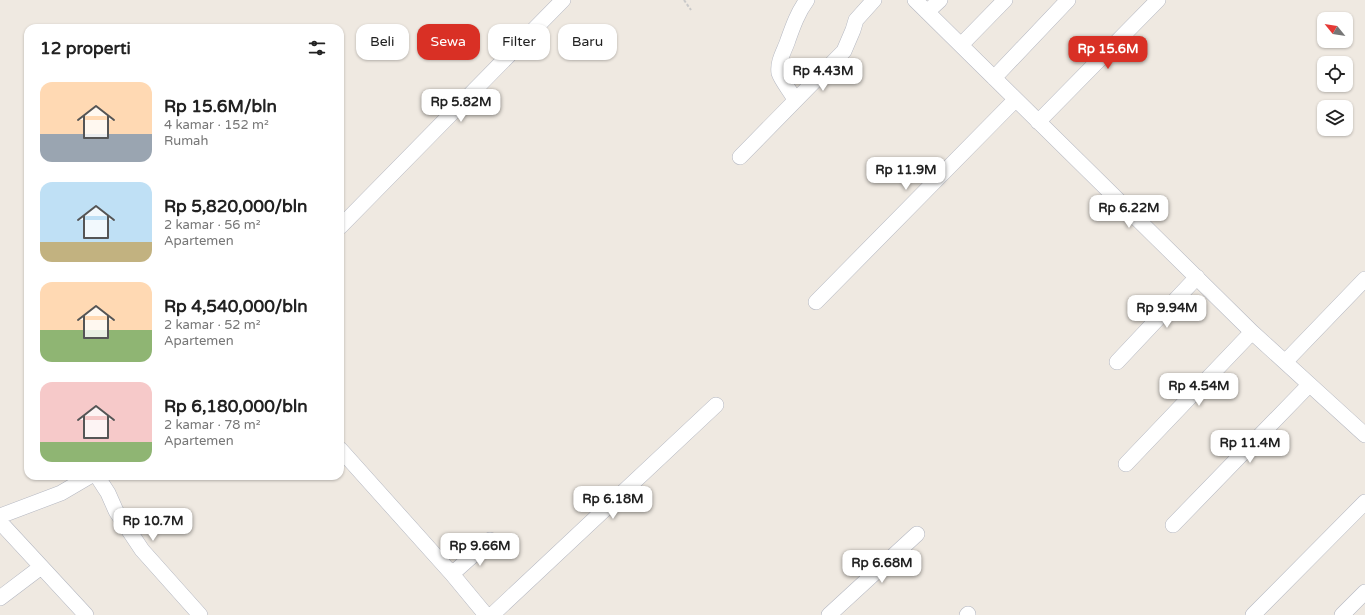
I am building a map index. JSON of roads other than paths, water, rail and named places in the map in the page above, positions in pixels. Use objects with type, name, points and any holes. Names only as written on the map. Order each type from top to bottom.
[{"type":"street","points":[[344,223],[563,0]]},
{"type":"street","points":[[795,100],[781,77],[779,67],[783,51],[793,26],[807,0]]},
{"type":"street","points":[[740,157],[844,51],[856,20],[874,0]]},
{"type":"street","points":[[915,0],[1252,332],[1365,435]]},
{"type":"street","points":[[927,12],[940,0]]},
{"type":"street","points":[[961,45],[1005,0]]},
{"type":"street","points":[[994,78],[1068,0]]},
{"type":"street","points":[[1038,122],[1158,0]]},
{"type":"street","points":[[816,302],[1015,100]]},
{"type":"street","points":[[1117,362],[1197,277]]},
{"type":"street","points":[[1285,362],[1365,279]]},
{"type":"street","points":[[1126,464],[1252,332]]},
{"type":"street","points":[[1172,525],[1309,385]]},
{"type":"street","points":[[344,453],[452,574],[484,614],[716,405]]},
{"type":"street","points":[[0,516],[61,493],[83,480]]},
{"type":"street","points":[[100,480],[108,493],[116,512],[142,550],[200,615]]},
{"type":"street","points":[[1253,615],[1365,502]]},
{"type":"street","points":[[0,522],[86,615]]},
{"type":"street","points":[[829,615],[917,534]]},
{"type":"street","points":[[452,574],[490,540]]},
{"type":"street","points":[[0,598],[41,566]]},
{"type":"street","points":[[1342,615],[1365,592]]}]
